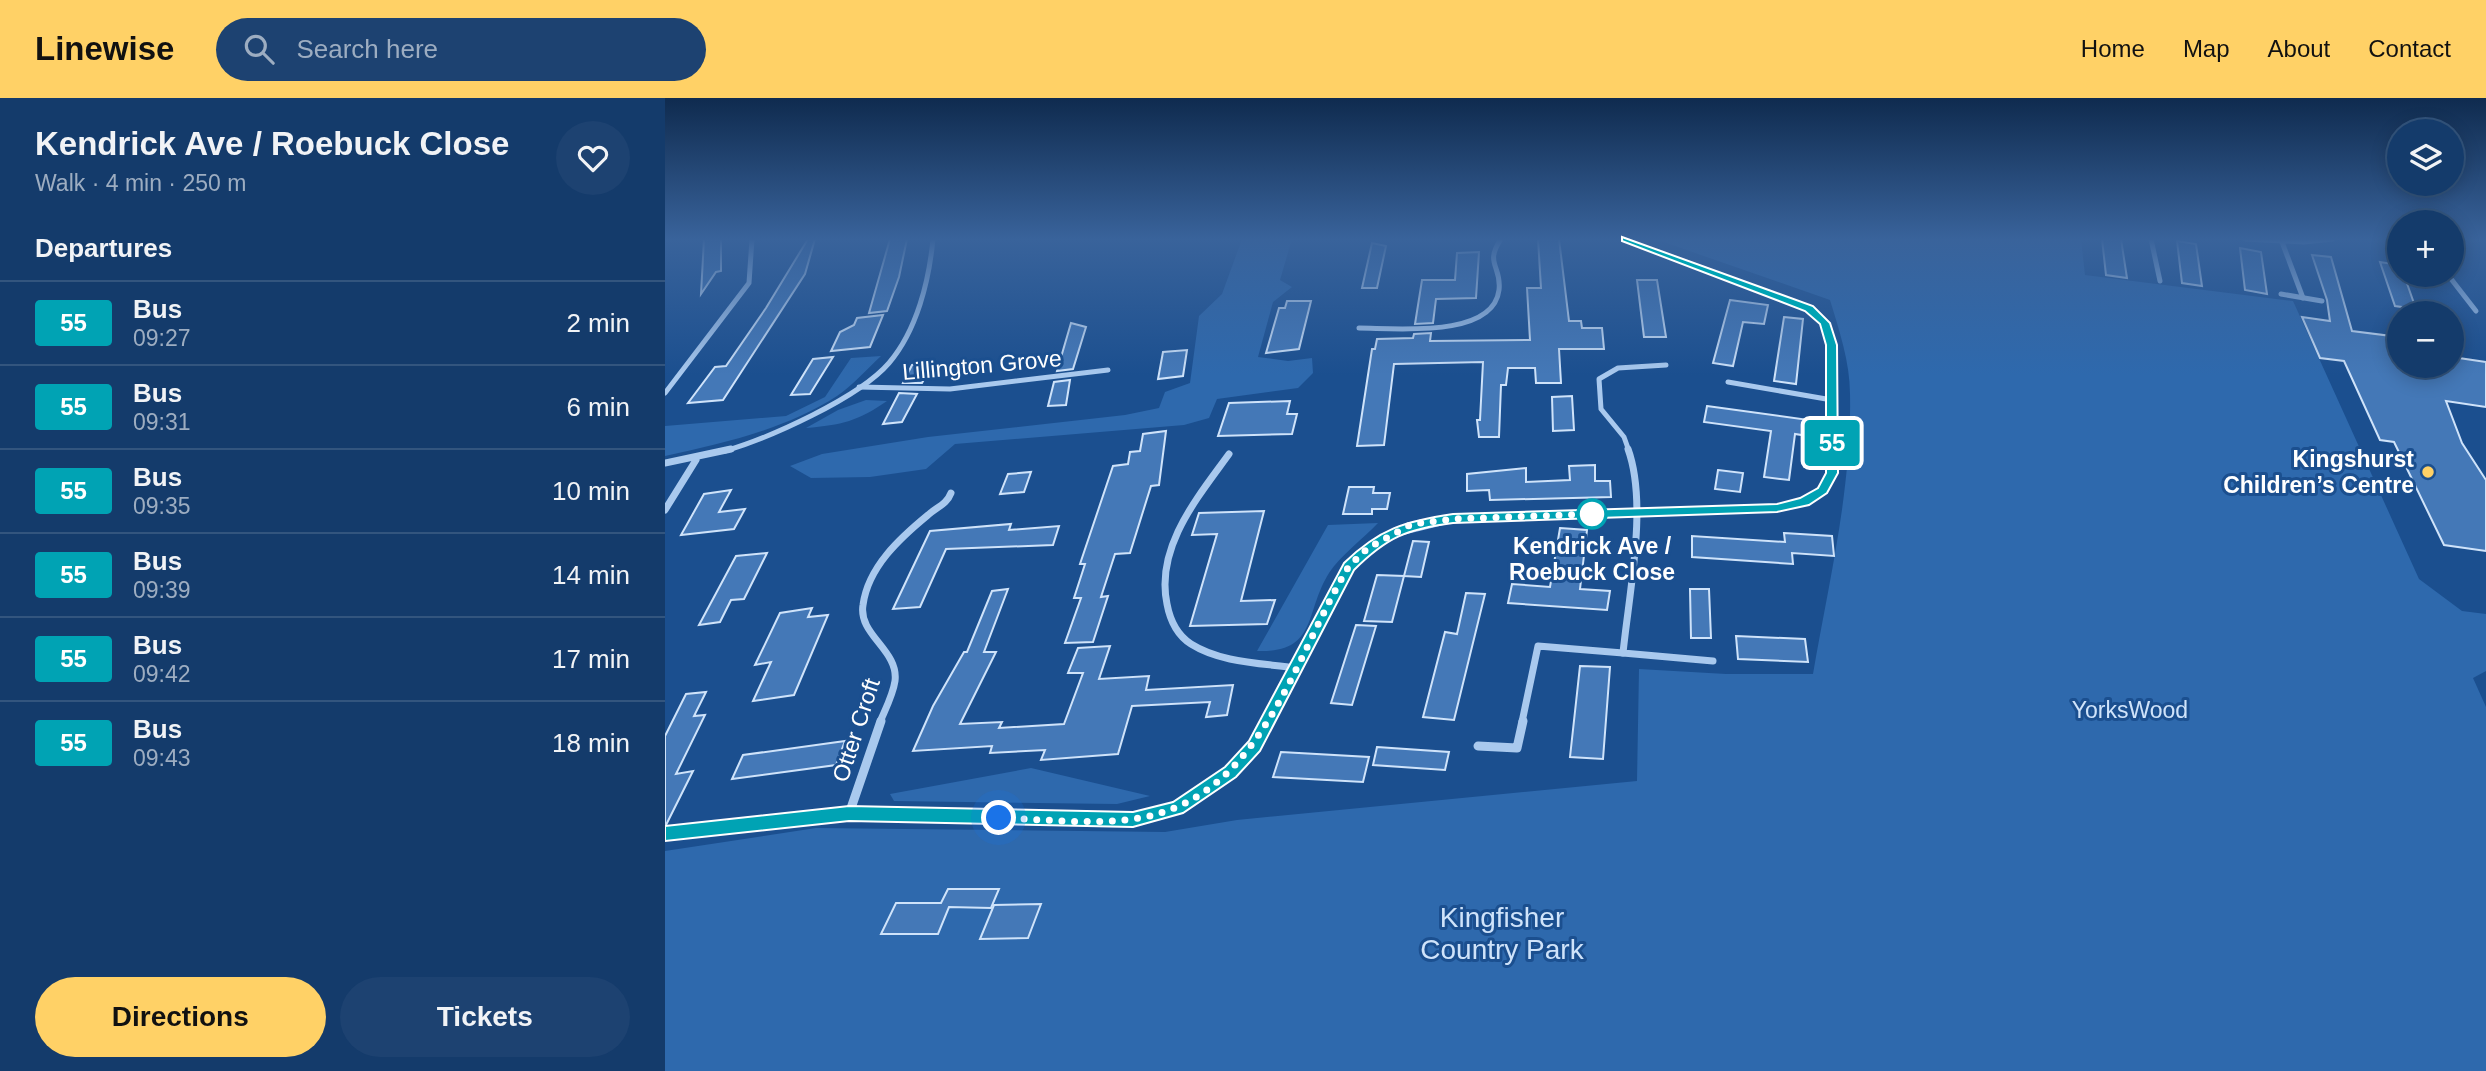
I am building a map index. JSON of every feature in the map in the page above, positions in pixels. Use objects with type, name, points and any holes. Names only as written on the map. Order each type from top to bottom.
[{"type":"street","points":[[665,393],[749,284]]},
{"type":"street","points":[[665,463],[696,460],[747,445],[791,427],[859,387],[887,365],[902,344],[924,284]]},
{"type":"street","points":[[1359,328],[1441,327],[1473,321],[1491,312],[1497,302],[1498,284]]},
{"type":"street","points":[[665,834],[849,814],[1133,820],[1177,808],[1231,772],[1254,746],[1349,566],[1368,548],[1400,529],[1412,524],[1453,519],[1777,508],[1804,502],[1822,491],[1832,473],[1832,345],[1825,323],[1809,309],[1744,284]]},
{"type":"street","points":[[2298,284],[2303,298]]},
{"type":"street","points":[[2457,287],[2476,311]]},
{"type":"street","points":[[2281,294],[2322,301]]},
{"type":"street","points":[[1623,653],[1637,512],[1637,473],[1624,438],[1601,409],[1599,379],[1618,368],[1666,365]]},
{"type":"street","name":"Lillington Grove","points":[[859,387],[880,391],[963,386],[1108,370]]},
{"type":"street","points":[[1728,382],[1832,400]]},
{"type":"street","points":[[1229,454],[1178,530],[1163,587],[1165,603],[1182,637],[1192,645],[1208,652],[1296,668]]},
{"type":"street","points":[[665,510],[696,460]]},
{"type":"street","name":"Otter Croft","points":[[849,814],[895,680],[888,651],[870,634],[862,606],[881,559],[929,514],[948,501],[951,493]]},
{"type":"street","points":[[1478,746],[1517,748],[1538,646],[1713,661]]},
{"type":"green space","points":[[1225,284],[1288,284],[1292,287],[1273,302],[1258,357],[1288,361],[1312,358],[1313,373],[1298,388],[1217,399],[1209,418],[1184,425],[955,444],[926,469],[870,477],[811,478],[790,466],[822,454],[928,437],[1125,415],[1159,408],[1165,392],[1190,383],[1199,316],[1222,294]]},
{"type":"green space","name":"YorksWood","points":[[1785,284],[2160,284],[2293,301],[2419,579],[2462,611],[2486,614],[2486,671],[2473,678],[2486,707],[2486,1071],[665,1071],[665,851],[816,828],[1165,832],[1237,820],[1637,781],[1639,669],[1726,674],[1813,674],[1838,534],[1850,429],[1848,370],[1830,300]]},
{"type":"green space","points":[[881,356],[837,396],[817,408],[776,426],[732,440],[665,456],[665,426],[786,416],[825,397],[851,358]]},
{"type":"green space","points":[[866,400],[887,401],[849,421],[806,428],[838,410]]},
{"type":"green space","points":[[1378,523],[1329,573],[1307,628],[1300,638],[1277,650],[1257,651],[1328,525]]},
{"type":"green space","points":[[1031,768],[1150,796],[1117,804],[894,801],[890,794]]},
{"type":"building","points":[[780,284],[798,284],[723,400],[688,403],[715,367],[726,366]]},
{"type":"building","points":[[877,284],[896,284],[887,311],[869,313]]},
{"type":"building","points":[[1363,284],[1378,284],[1377,288],[1362,288]]},
{"type":"building","points":[[1421,284],[1477,284],[1476,298],[1436,299],[1433,323],[1415,324]]},
{"type":"building","points":[[1541,284],[1565,284],[1569,321],[1581,321],[1582,328],[1602,328],[1604,349],[1559,349],[1561,383],[1536,383],[1535,368],[1508,368],[1506,385],[1501,385],[1499,437],[1479,437],[1477,420],[1480,420],[1483,362],[1394,364],[1384,445],[1357,446],[1372,349],[1375,349],[1377,339],[1413,338],[1414,334],[1431,333],[1430,341],[1530,340],[1527,288],[1541,288]]},
{"type":"building","points":[[1638,284],[1658,284],[1666,337],[1644,337]]},
{"type":"building","points":[[2244,284],[2266,284],[2267,294],[2245,290]]},
{"type":"building","points":[[2322,284],[2339,284],[2352,331],[2387,335],[2387,378],[2464,378],[2464,359],[2486,362],[2486,407],[2446,401],[2462,443],[2486,480],[2486,551],[2444,545],[2394,442],[2380,440],[2344,361],[2320,358],[2302,317],[2330,321]]},
{"type":"building","points":[[2389,287],[2408,287],[2413,301],[2393,301]]},
{"type":"building","points":[[1730,300],[1768,305],[1764,324],[1743,322],[1733,366],[1713,363]]},
{"type":"building","points":[[1287,301],[1311,301],[1299,349],[1266,353],[1279,308],[1285,308]]},
{"type":"building","points":[[883,315],[870,347],[831,351],[840,332],[854,325],[857,318]]},
{"type":"building","points":[[1784,317],[1803,319],[1796,384],[1774,381]]},
{"type":"building","points":[[1071,323],[1086,327],[1073,369],[1057,371]]},
{"type":"building","points":[[1187,350],[1183,376],[1158,379],[1163,352]]},
{"type":"building","points":[[833,357],[810,394],[791,395],[813,359]]},
{"type":"building","points":[[933,363],[922,383],[903,383],[912,365]]},
{"type":"building","points":[[1070,380],[1066,405],[1048,406],[1054,382]]},
{"type":"building","points":[[899,393],[917,394],[902,422],[883,424]]},
{"type":"building","points":[[1572,396],[1574,430],[1553,431],[1552,397]]},
{"type":"building","points":[[1290,401],[1287,414],[1297,414],[1292,434],[1218,436],[1229,403]]},
{"type":"building","points":[[1707,406],[1816,421],[1814,437],[1795,434],[1789,480],[1764,477],[1771,431],[1704,422]]},
{"type":"building","points":[[1166,431],[1159,485],[1151,486],[1130,553],[1115,554],[1101,597],[1108,596],[1093,642],[1065,643],[1081,598],[1074,598],[1085,564],[1080,564],[1113,466],[1128,464],[1130,452],[1140,451],[1143,434]]},
{"type":"building","points":[[1595,465],[1595,481],[1610,481],[1611,497],[1490,500],[1489,490],[1467,491],[1467,474],[1526,468],[1526,482],[1570,480],[1569,466]]},
{"type":"building","points":[[1718,470],[1743,473],[1740,492],[1715,489]]},
{"type":"building","points":[[1031,472],[1024,492],[1000,494],[1008,474]]},
{"type":"building","points":[[1349,487],[1374,487],[1373,493],[1390,493],[1387,509],[1372,509],[1372,514],[1343,514]]},
{"type":"building","points":[[731,490],[719,512],[745,509],[734,529],[681,535],[704,494]]},
{"type":"building","points":[[1264,511],[1241,601],[1275,600],[1267,624],[1190,626],[1217,534],[1192,535],[1199,513]]},
{"type":"building","points":[[1011,524],[1009,530],[1059,526],[1053,545],[946,549],[920,607],[893,609],[930,531]]},
{"type":"building","points":[[1560,528],[1587,530],[1580,589],[1610,591],[1607,610],[1508,603],[1512,584],[1550,587]]},
{"type":"building","points":[[1784,533],[1832,536],[1834,556],[1792,553],[1793,564],[1692,557],[1692,536],[1785,542]]},
{"type":"building","points":[[1413,541],[1429,542],[1421,577],[1404,576]]},
{"type":"building","points":[[767,553],[744,599],[731,600],[720,622],[699,625],[736,556]]},
{"type":"building","points":[[1377,575],[1404,576],[1392,622],[1364,621]]},
{"type":"building","points":[[1008,589],[984,652],[996,652],[960,724],[1002,722],[999,728],[1064,724],[1083,673],[1068,673],[1078,648],[1110,646],[1099,679],[1149,676],[1146,690],[1233,685],[1227,715],[1206,717],[1210,702],[1132,706],[1118,754],[1041,760],[1045,750],[990,753],[992,746],[913,751],[933,706],[964,652],[967,652],[992,591]]},
{"type":"building","points":[[1690,589],[1709,589],[1711,638],[1691,638]]},
{"type":"building","points":[[1466,593],[1485,594],[1454,720],[1423,717],[1445,632],[1457,634]]},
{"type":"building","points":[[812,608],[808,617],[828,615],[794,695],[753,701],[771,662],[755,665],[780,613]]},
{"type":"building","points":[[1356,625],[1376,626],[1352,705],[1331,703]]},
{"type":"building","points":[[1736,636],[1805,639],[1808,662],[1738,659]]},
{"type":"building","points":[[1580,666],[1610,667],[1603,759],[1570,757]]},
{"type":"building","points":[[706,692],[694,716],[705,715],[676,774],[693,771],[665,827],[665,736],[686,694]]},
{"type":"building","points":[[845,741],[836,765],[732,779],[743,755]]},
{"type":"building","points":[[1377,747],[1449,752],[1445,770],[1373,765]]},
{"type":"building","points":[[1281,752],[1369,757],[1363,782],[1273,777]]},
{"type":"building","points":[[948,889],[999,889],[991,908],[949,907],[938,934],[881,934],[896,903],[941,903]]},
{"type":"building","points":[[1041,904],[1028,938],[980,939],[994,905]]},
{"type":"bus line","name":"55","points":[[665,834],[849,814],[1133,820],[1177,808],[1231,772],[1254,746],[1349,566],[1368,548],[1400,529],[1412,524],[1453,519],[1777,508],[1804,502],[1822,491],[1832,473],[1832,345],[1825,323],[1809,309],[1750,284]]},
{"type":"place","name":"Kingshurst Children’s Centre","points":[[2428,472]]},
{"type":"place","name":"Kendrick Ave / Roebuck Close","points":[[1592,514]]},
{"type":"route","points":[[999,818],[1133,820],[1177,808],[1231,772],[1254,746],[1271,718],[1349,566],[1368,548],[1400,529],[1412,524],[1453,519],[1592,514]]},
{"type":"park label","name":"Kingfisher Country Park","points":[[1502,933]]}]
